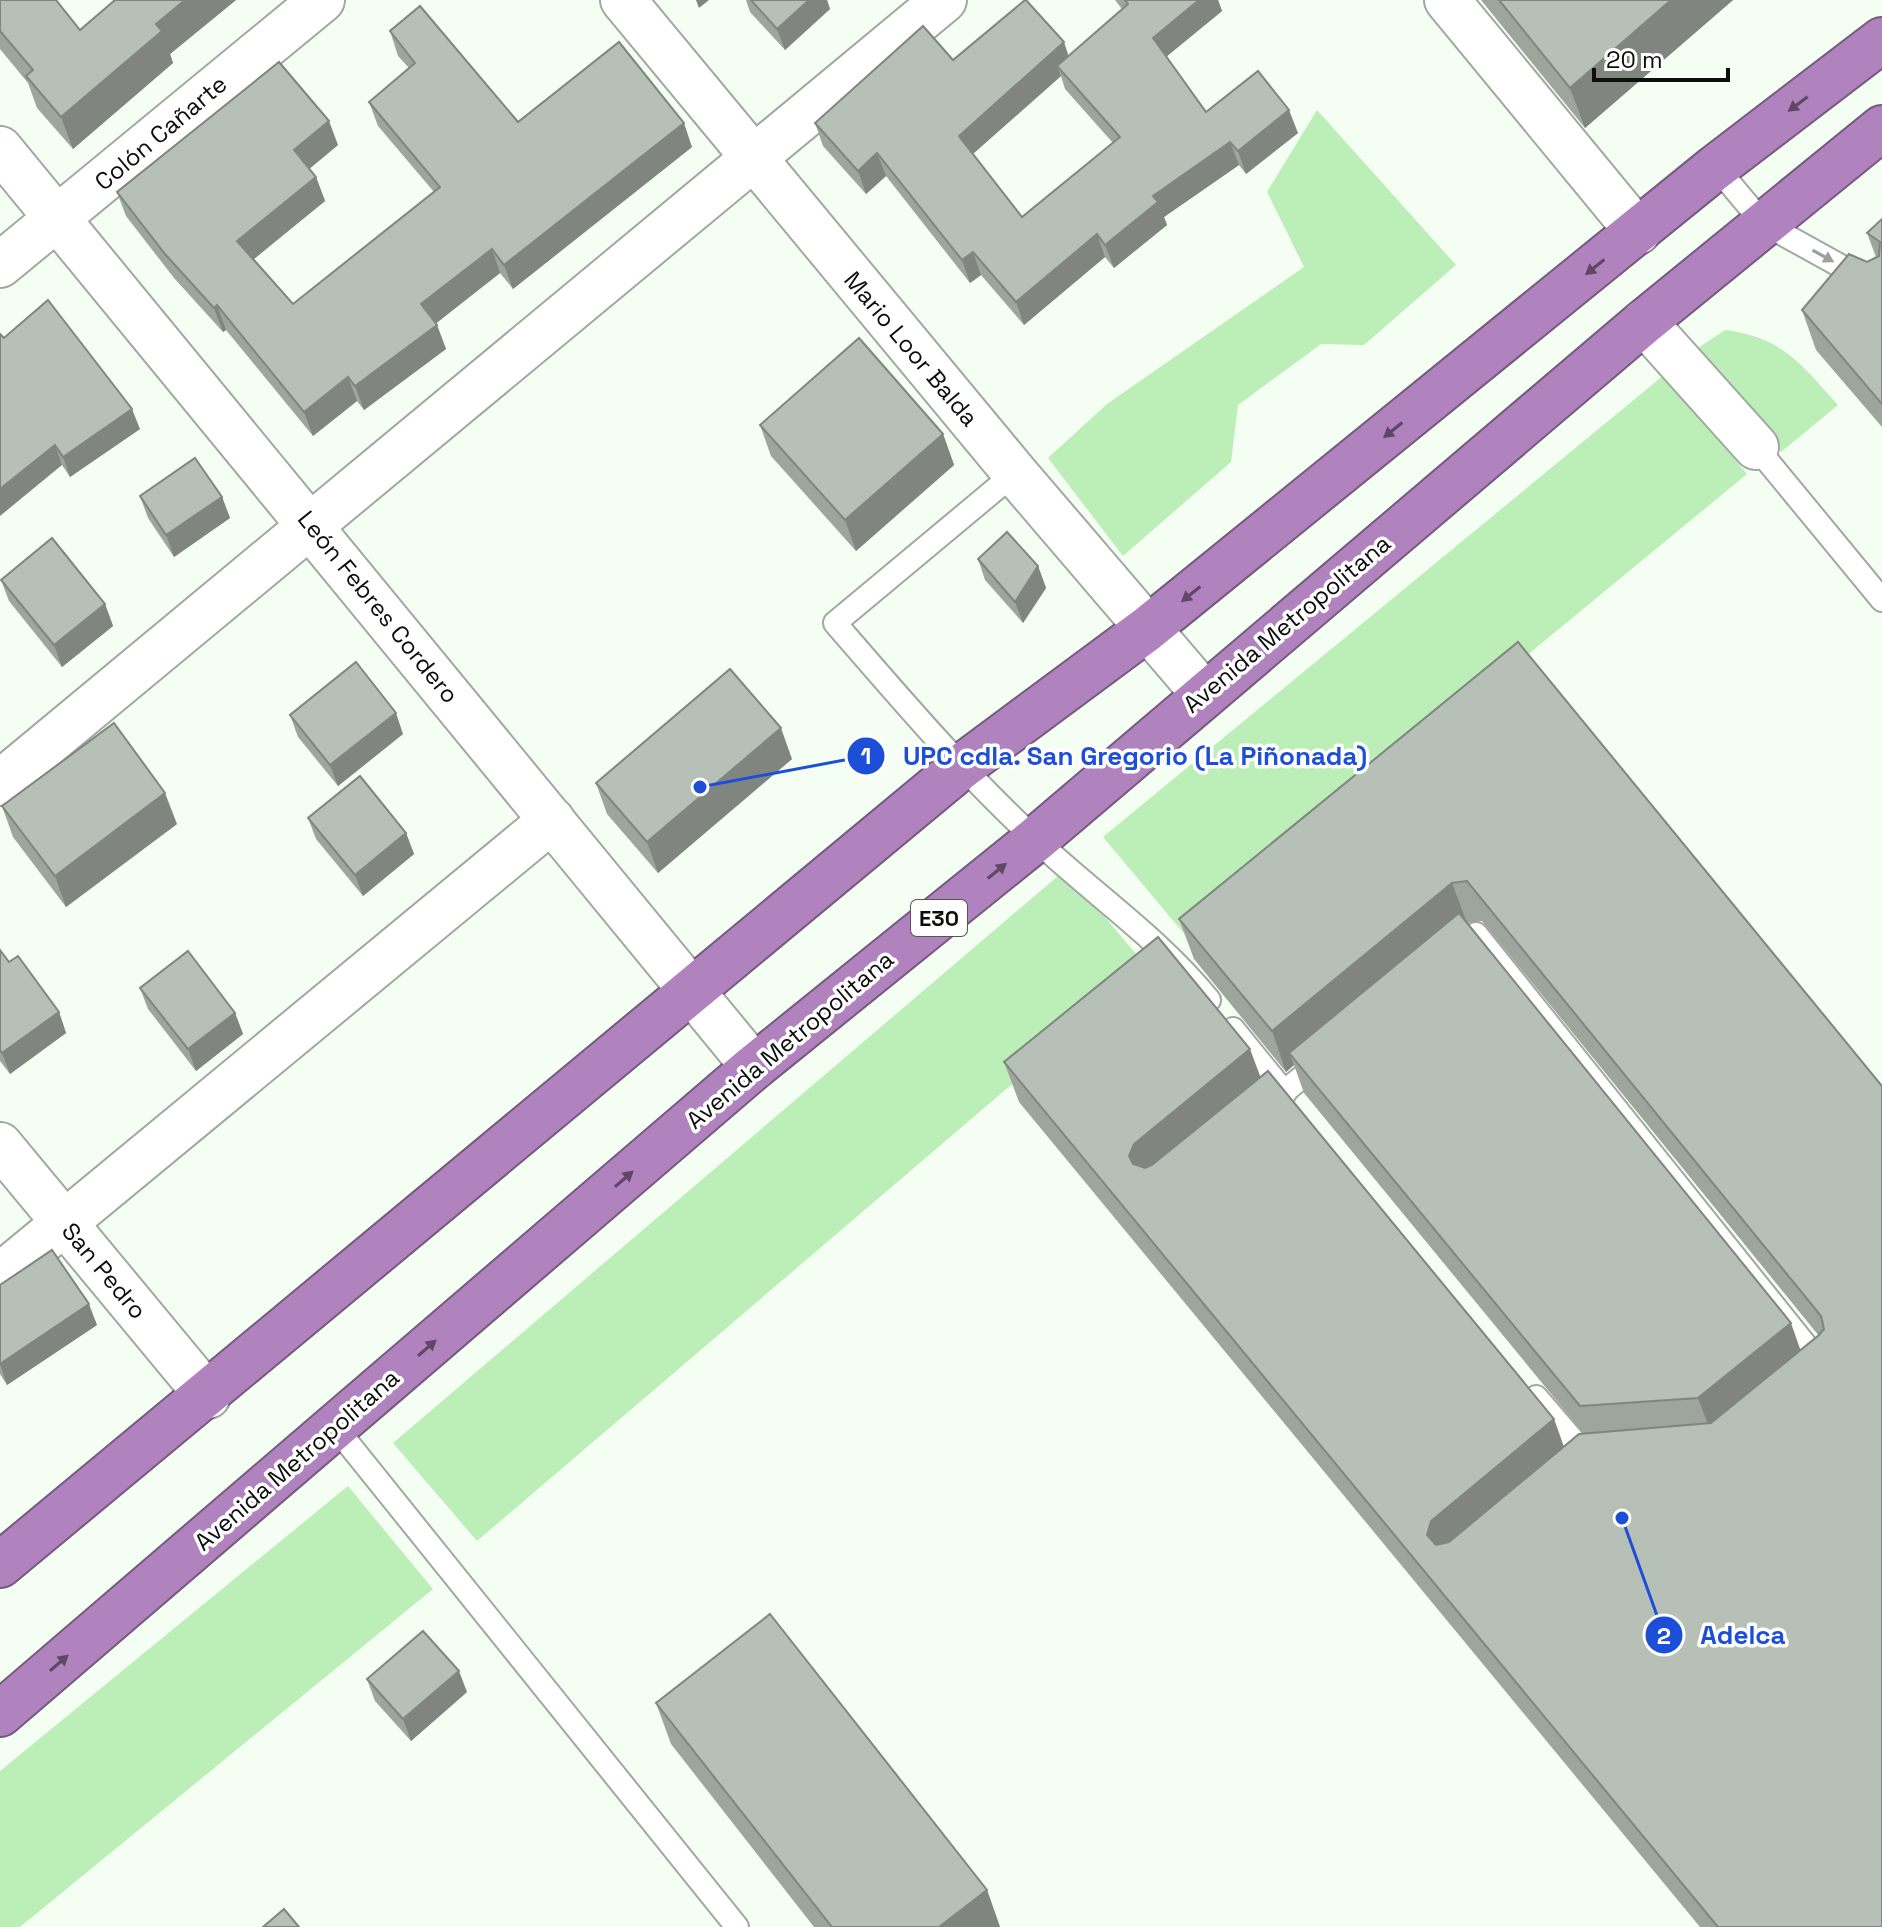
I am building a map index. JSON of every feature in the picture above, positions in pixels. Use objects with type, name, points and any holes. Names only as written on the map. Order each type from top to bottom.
[{"type":"highway","points":[[0,1565],[208,1396],[961,767],[1147,629],[1716,167],[1882,40]]},
{"type":"highway","name":"Avenida Metropolitana","points":[[0,1714],[754,1067],[1035,840],[1644,322],[1882,128]]},
{"type":"street","name":"Colón Cañarte","points":[[0,265],[322,0]]},
{"type":"street","name":"Mario Loor Balda","points":[[623,0],[1015,473],[1204,694]]},
{"type":"street","points":[[0,783],[310,524],[754,161],[944,0]]},
{"type":"street","points":[[1447,0],[1638,232]]},
{"type":"street","name":"León Febres Cordero","points":[[0,149],[552,820],[689,992],[754,1067]]},
{"type":"street","points":[[1644,322],[1756,447]]},
{"type":"street","points":[[0,1276],[552,820]]},
{"type":"street","name":"San Pedro","points":[[0,1145],[208,1396]]},
{"type":"lane","points":[[1716,167],[1763,223],[1882,289]]},
{"type":"lane","points":[[1756,447],[1882,600]]},
{"type":"lane","points":[[1015,473],[835,623],[961,767],[1035,840],[1183,968],[1289,1098]]},
{"type":"lane","points":[[1440,963],[1476,934],[1825,1365],[1801,1384]]},
{"type":"lane","points":[[1250,1120],[1289,1098],[1344,1043]]},
{"type":"lane","points":[[1517,1375],[1582,1466],[1617,1459]]},
{"type":"lane","points":[[335,1427],[737,1927]]},
{"type":"green space","points":[[1317,110],[1456,265],[1364,345],[1321,344],[1238,405],[1231,462],[1123,556],[1048,458],[1107,404],[1304,267],[1267,192]]},
{"type":"green space","points":[[1725,330],[1762,339],[1776,346],[1801,365],[1838,405],[1781,452],[1695,350]]},
{"type":"green space","points":[[1664,375],[1747,474],[1186,936],[1103,837]]},
{"type":"green space","points":[[1065,870],[1148,968],[477,1541],[393,1443]]},
{"type":"green space","points":[[348,1486],[433,1589],[20,1927],[0,1927],[0,1771]]},
{"type":"building","points":[[0,0],[56,0],[80,30],[115,0],[185,0],[156,24],[162,31],[61,117],[26,76],[33,70],[0,31]]},
{"type":"building","points":[[751,0],[809,0],[777,29]]},
{"type":"building","points":[[1025,0],[1064,42],[959,136],[1022,217],[1120,137],[1057,66],[1128,4],[1125,0],[1199,0],[1153,38],[1206,112],[1258,71],[1289,110],[1238,151],[1230,142],[1153,196],[1158,202],[1105,245],[1097,234],[1016,302],[973,252],[962,260],[877,153],[858,171],[815,123],[923,26],[953,60]]},
{"type":"building","points":[[1499,0],[1671,0],[1570,88]]},
{"type":"building","points":[[420,6],[518,122],[619,42],[684,123],[504,265],[492,249],[421,304],[437,325],[355,386],[348,377],[304,412],[217,305],[214,308],[165,254],[117,192],[279,62],[329,121],[294,150],[316,177],[237,241],[293,304],[440,187],[369,102],[415,63],[390,31]]},
{"type":"building","points":[[1882,219],[1882,404],[1802,310],[1849,254],[1867,262],[1879,256],[1880,242],[1867,233]]},
{"type":"building","points":[[48,300],[132,409],[63,457],[55,445],[0,489],[0,334],[4,338]]},
{"type":"building","points":[[859,338],[943,434],[845,520],[760,425]]},
{"type":"building","points":[[195,458],[222,497],[166,535],[140,496]]},
{"type":"building","points":[[1007,532],[1038,566],[1015,602],[978,559]]},
{"type":"building","points":[[52,538],[105,604],[54,645],[1,580]]},
{"type":"building","points":[[1518,642],[1882,1086],[1882,1927],[1718,1927],[1004,1062],[1158,937],[1250,1049],[1134,1144],[1129,1156],[1133,1164],[1145,1168],[1152,1165],[1268,1071],[1554,1419],[1431,1521],[1427,1535],[1436,1545],[1449,1542],[1579,1434],[1711,1423],[1819,1335],[1824,1329],[1821,1316],[1467,881],[1452,883],[1272,1031],[1179,919]]},
{"type":"building","points":[[356,662],[396,713],[330,765],[290,715]]},
{"type":"building","points":[[730,669],[781,728],[647,842],[596,783]]},
{"type":"building","points":[[114,723],[165,793],[55,876],[2,806]]},
{"type":"building","points":[[360,776],[406,833],[355,875],[308,818]]},
{"type":"building","points":[[1459,913],[1791,1323],[1698,1398],[1580,1406],[1289,1053]]},
{"type":"building","points":[[0,950],[9,962],[18,956],[59,1012],[2,1053],[0,1050]]},
{"type":"building","points":[[188,951],[235,1013],[188,1049],[140,988]]},
{"type":"building","points":[[52,1250],[89,1304],[0,1364],[0,1285]]},
{"type":"building","points":[[770,1614],[987,1890],[939,1927],[832,1927],[656,1703]]},
{"type":"building","points":[[423,1631],[459,1671],[403,1719],[367,1679]]},
{"type":"building","points":[[284,1909],[299,1927],[263,1927]]},
{"type":"place","name":"UPC cdla. San Gregorio (La Piñonada)","points":[[700,787]]},
{"type":"place","name":"Adelca","points":[[1622,1518]]}]
